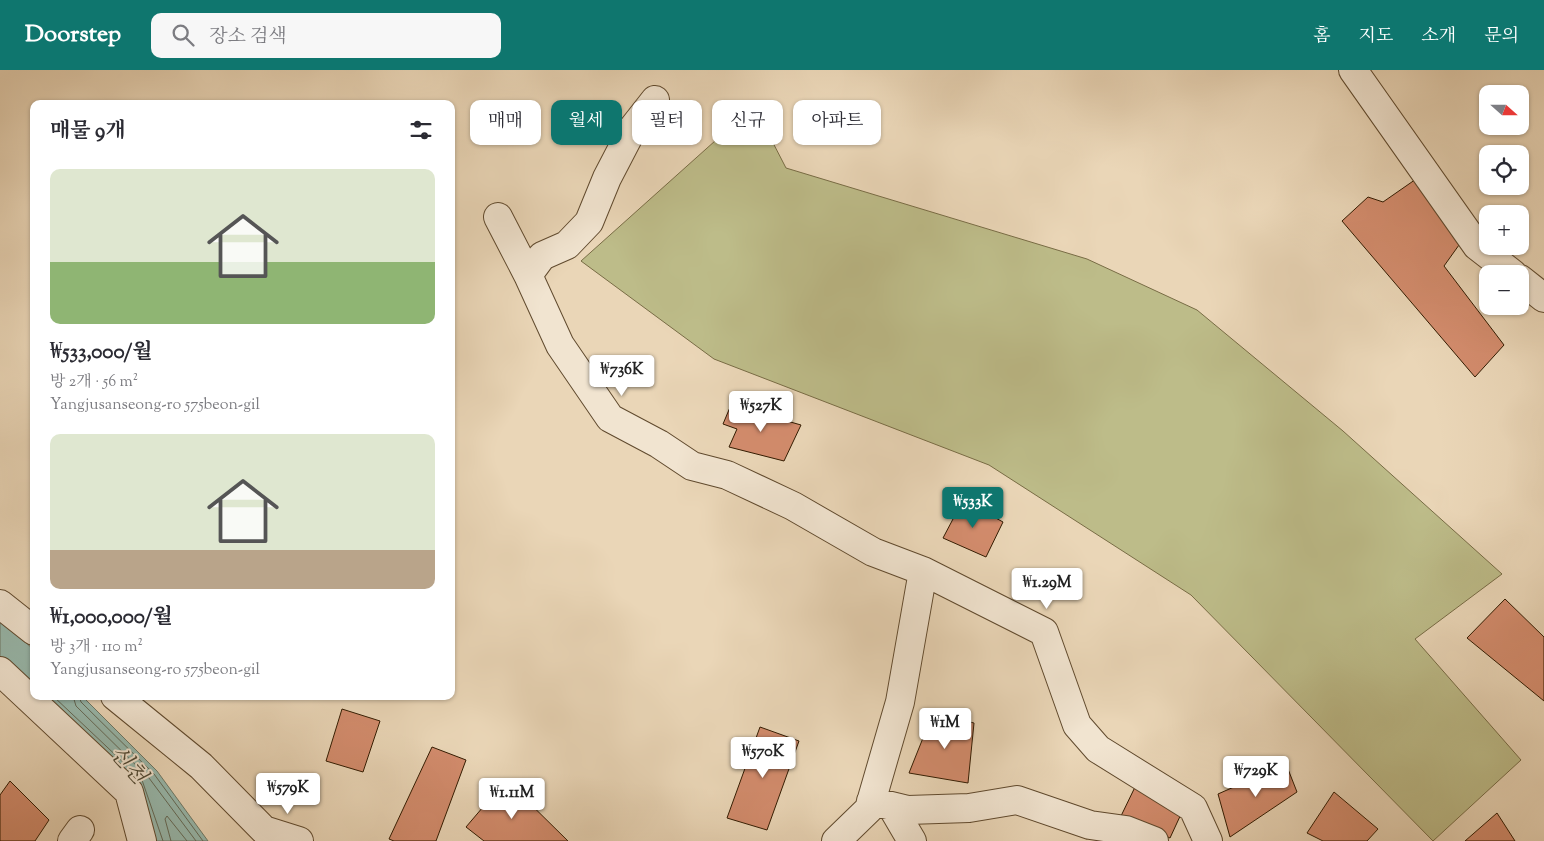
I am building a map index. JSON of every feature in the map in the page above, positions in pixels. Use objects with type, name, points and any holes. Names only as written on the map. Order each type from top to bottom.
[{"type":"street","points":[[1353,70],[1477,246],[1501,265]]},
{"type":"street","points":[[528,275],[542,256],[567,246],[589,222],[607,178],[632,133]]},
{"type":"street","points":[[498,217],[528,275],[560,345],[610,418],[659,444],[692,466],[727,475],[760,490],[793,506],[873,552],[923,571],[1044,632],[1077,725],[1098,749],[1193,808],[1208,841]]},
{"type":"street","points":[[1529,286],[1544,298]]},
{"type":"street","points":[[881,804],[923,571]]},
{"type":"street","points":[[0,604],[30,628]]},
{"type":"street","points":[[0,671],[30,699]]},
{"type":"street","points":[[31,700],[129,792],[142,841]]},
{"type":"street","points":[[120,700],[201,766],[257,836],[299,841]]},
{"type":"street","points":[[836,841],[869,808],[881,804],[908,810],[969,808],[1018,800],[1090,825],[1126,830],[1154,841]]},
{"type":"street","points":[[881,804],[912,841]]},
{"type":"shaded area","points":[[712,144],[774,145],[786,168],[1087,259],[1197,310],[1343,431],[1502,574],[1415,639],[1521,760],[1433,841],[1191,595],[989,465],[714,359],[581,261]]},
{"type":"water","points":[[0,619],[30,646],[30,690],[0,662]]},
{"type":"water","name":"신천","points":[[39,700],[86,700],[157,771],[208,841],[152,841]]},
{"type":"building","points":[[1419,177],[1437,213],[1459,245],[1444,266],[1479,312],[1479,315],[1481,315],[1504,345],[1475,377],[1342,221],[1368,197],[1383,202]]},
{"type":"building","points":[[731,405],[801,425],[784,461],[729,447],[737,429],[723,424]]},
{"type":"building","points":[[963,500],[1003,522],[986,557],[943,538]]},
{"type":"building","points":[[1505,599],[1544,637],[1544,701],[1467,638]]},
{"type":"building","points":[[342,709],[380,721],[363,772],[326,761]]},
{"type":"building","points":[[933,713],[974,723],[968,783],[909,773]]},
{"type":"building","points":[[760,727],[799,741],[767,830],[727,818]]},
{"type":"building","points":[[432,747],[466,760],[436,841],[394,841],[389,839]]},
{"type":"building","points":[[1286,764],[1297,792],[1230,837],[1218,794]]},
{"type":"building","points":[[506,780],[568,841],[484,841],[466,827]]},
{"type":"building","points":[[10,781],[49,820],[35,841],[0,841],[0,795]]},
{"type":"building","points":[[1136,785],[1182,812],[1170,838],[1121,816]]},
{"type":"building","points":[[1334,792],[1378,829],[1367,841],[1323,841],[1307,833]]},
{"type":"building","points":[[1497,813],[1515,841],[1465,841]]}]
